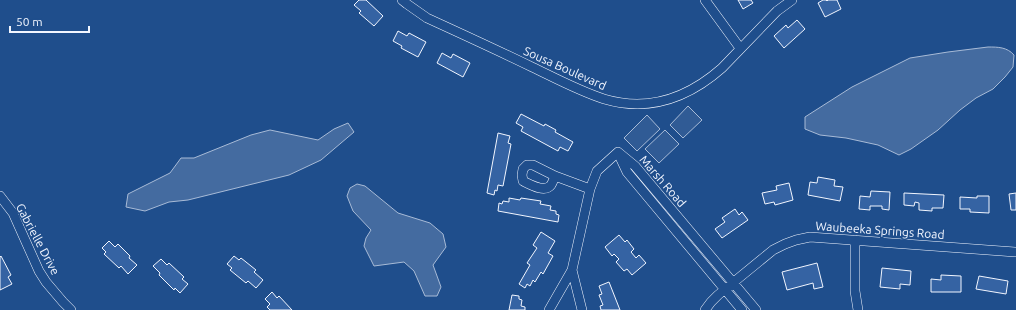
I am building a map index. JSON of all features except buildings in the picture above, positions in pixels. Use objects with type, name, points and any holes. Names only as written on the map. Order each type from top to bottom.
[{"type":"street","name":"Sousa Boulevard","points":[[402,0],[427,18],[570,85],[602,98],[620,103],[637,104],[656,102],[672,98],[688,91],[714,75],[777,11],[792,0]]},
{"type":"street","points":[[705,0],[740,48]]},
{"type":"street","points":[[549,310],[572,270],[590,189],[597,171],[618,152]]},
{"type":"street","name":"Marsh Road","points":[[618,152],[635,166],[756,310]]},
{"type":"street","name":"Marsh Road","points":[[618,152],[627,172],[742,310]]},
{"type":"street","points":[[555,176],[590,189]]},
{"type":"street","name":"Gabrielle Drive","points":[[0,196],[13,213],[39,272],[63,302],[72,310]]},
{"type":"street","name":"Waubeeka Springs Road","points":[[705,310],[711,302],[773,250],[784,244],[810,237],[1016,253]]},
{"type":"street","points":[[856,240],[855,291],[858,310]]},
{"type":"street","points":[[572,270],[582,310]]},
{"type":"shaded area","points":[[988,47],[999,47],[1011,52],[1014,55],[1013,67],[1005,77],[993,89],[976,98],[960,110],[938,130],[911,149],[899,155],[878,145],[846,138],[820,135],[805,129],[805,117],[852,87],[910,58]]},
{"type":"shaded area","points":[[688,106],[702,120],[683,138],[670,125]]},
{"type":"shaded area","points":[[647,115],[660,129],[637,151],[624,138]]},
{"type":"shaded area","points":[[348,123],[354,132],[321,160],[289,175],[188,200],[169,202],[145,211],[126,207],[128,194],[170,173],[181,158],[194,158],[251,135],[270,130],[318,140],[334,129]]},
{"type":"shaded area","points":[[665,130],[679,144],[659,163],[645,149]]},
{"type":"shaded area","points":[[357,184],[365,186],[398,213],[430,223],[443,234],[446,247],[433,265],[441,287],[437,296],[425,296],[414,271],[404,262],[374,266],[364,246],[366,238],[371,230],[353,211],[347,196],[350,188]]}]
